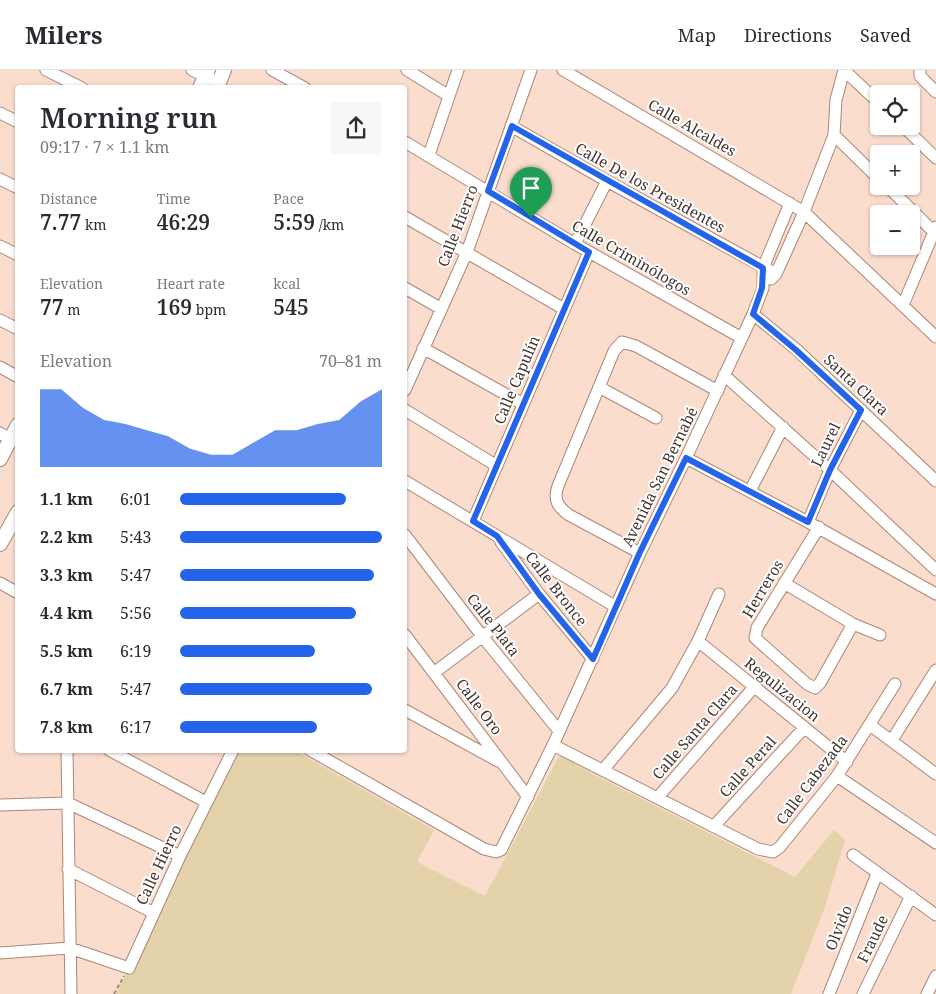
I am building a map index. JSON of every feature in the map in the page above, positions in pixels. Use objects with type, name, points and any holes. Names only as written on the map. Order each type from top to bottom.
[{"type":"street","points":[[46,70],[76,85]]},
{"type":"street","points":[[192,70],[204,78],[220,80]]},
{"type":"street","points":[[272,70],[299,85]]},
{"type":"street","points":[[407,70],[449,96]]},
{"type":"street","points":[[429,156],[458,70]]},
{"type":"street","name":"Calle Hierro","points":[[408,375],[423,348],[467,252],[531,70]]},
{"type":"street","name":"Calle Alcaldes","points":[[563,70],[804,212],[936,337]]},
{"type":"street","points":[[844,70],[870,95]]},
{"type":"street","name":"Avenida San Bernabé","points":[[762,288],[776,274],[804,212],[834,135],[836,100],[844,70]]},
{"type":"street","points":[[920,70],[920,76],[936,92]]},
{"type":"street","points":[[0,113],[15,120]]},
{"type":"street","name":"Calle De los Presidentes","points":[[512,126],[607,181],[776,274]]},
{"type":"street","points":[[834,135],[870,170]]},
{"type":"street","points":[[912,135],[936,158]]},
{"type":"street","name":"Calle Criminólogos","points":[[407,143],[575,244],[740,337]]},
{"type":"street","points":[[0,179],[15,186]]},
{"type":"street","points":[[575,244],[607,181]]},
{"type":"street","points":[[896,195],[935,231],[903,305]]},
{"type":"street","name":"Avenida San Bernabé","points":[[315,753],[484,849],[496,852],[506,843],[593,659],[640,552],[718,391],[740,337],[753,314],[762,288],[763,268],[790,203]]},
{"type":"street","points":[[407,218],[564,309]]},
{"type":"street","points":[[0,246],[15,254]]},
{"type":"street","name":"Calle Capulín","points":[[473,521],[589,252]]},
{"type":"street","points":[[407,289],[440,308]]},
{"type":"street","name":"Santa Clara","points":[[753,314],[796,350],[936,481]]},
{"type":"street","points":[[0,320],[15,328]]},
{"type":"street","points":[[640,552],[569,515],[560,508],[556,501],[558,486],[614,351],[622,342],[636,346],[718,391]]},
{"type":"street","points":[[423,348],[523,404]]},
{"type":"street","points":[[0,367],[15,375]]},
{"type":"street","points":[[724,375],[830,470],[936,570]]},
{"type":"street","points":[[599,388],[656,418]]},
{"type":"street","name":"Laurel","points":[[814,525],[830,470],[861,410]]},
{"type":"street","points":[[407,411],[497,466]]},
{"type":"street","points":[[0,459],[5,436],[15,428]]},
{"type":"street","points":[[750,491],[783,428]]},
{"type":"street","points":[[686,458],[814,525],[936,594]]},
{"type":"street","name":"Calle Bronce","points":[[407,482],[616,607]]},
{"type":"street","points":[[0,544],[15,518]]},
{"type":"street","name":"Herreros","points":[[814,525],[784,583],[756,628],[755,638],[811,687],[815,688],[820,683],[853,624]]},
{"type":"street","name":"Calle Bronce","points":[[497,536],[539,594],[593,659]]},
{"type":"street","name":"Calle Plata","points":[[407,538],[482,636],[559,731]]},
{"type":"street","points":[[0,583],[15,591]]},
{"type":"street","points":[[784,583],[853,624],[880,635]]},
{"type":"street","points":[[435,672],[539,594]]},
{"type":"street","points":[[603,770],[672,688],[698,642],[719,594]]},
{"type":"street","name":"Calle Oro","points":[[407,637],[528,797]]},
{"type":"street","name":"Regulizacion","points":[[698,642],[847,762]]},
{"type":"street","points":[[892,740],[936,671]]},
{"type":"street","name":"Calle Cabezada","points":[[714,826],[758,848],[773,852],[780,847],[847,762],[895,684]]},
{"type":"street","name":"Calle Santa Clara","points":[[658,797],[754,686]]},
{"type":"street","points":[[407,711],[502,763]]},
{"type":"street","points":[[870,725],[936,774]]},
{"type":"street","name":"Calle Peral","points":[[714,826],[804,728]]},
{"type":"street","points":[[553,745],[714,826]]},
{"type":"street","points":[[67,753],[71,994]]},
{"type":"street","points":[[115,753],[206,802]]},
{"type":"street","name":"Calle Hierro","points":[[128,968],[180,856],[231,753]]},
{"type":"street","points":[[837,776],[936,843]]},
{"type":"street","points":[[0,805],[68,803],[180,856]]},
{"type":"street","points":[[853,855],[936,915]]},
{"type":"street","points":[[68,869],[154,913]]},
{"type":"street","name":"Olvido","points":[[829,994],[877,874]]},
{"type":"street","name":"Fraude","points":[[863,994],[910,896]]},
{"type":"street","points":[[0,953],[70,948],[128,968]]},
{"type":"street","points":[[927,994],[936,976]]},
{"type":"path","points":[[114,994],[128,968]]},
{"type":"shaded area","points":[[236,753],[299,753],[434,830],[417,862],[485,896],[560,754],[587,771],[795,877],[834,830],[845,840],[825,907],[791,994],[116,994]]},
{"type":"route","points":[[512,126],[763,268],[762,288],[753,314],[796,350],[861,410],[830,470],[808,522],[686,458],[640,552],[593,659],[539,594],[497,536],[473,521],[589,252],[531,218],[488,191],[512,126]]}]
